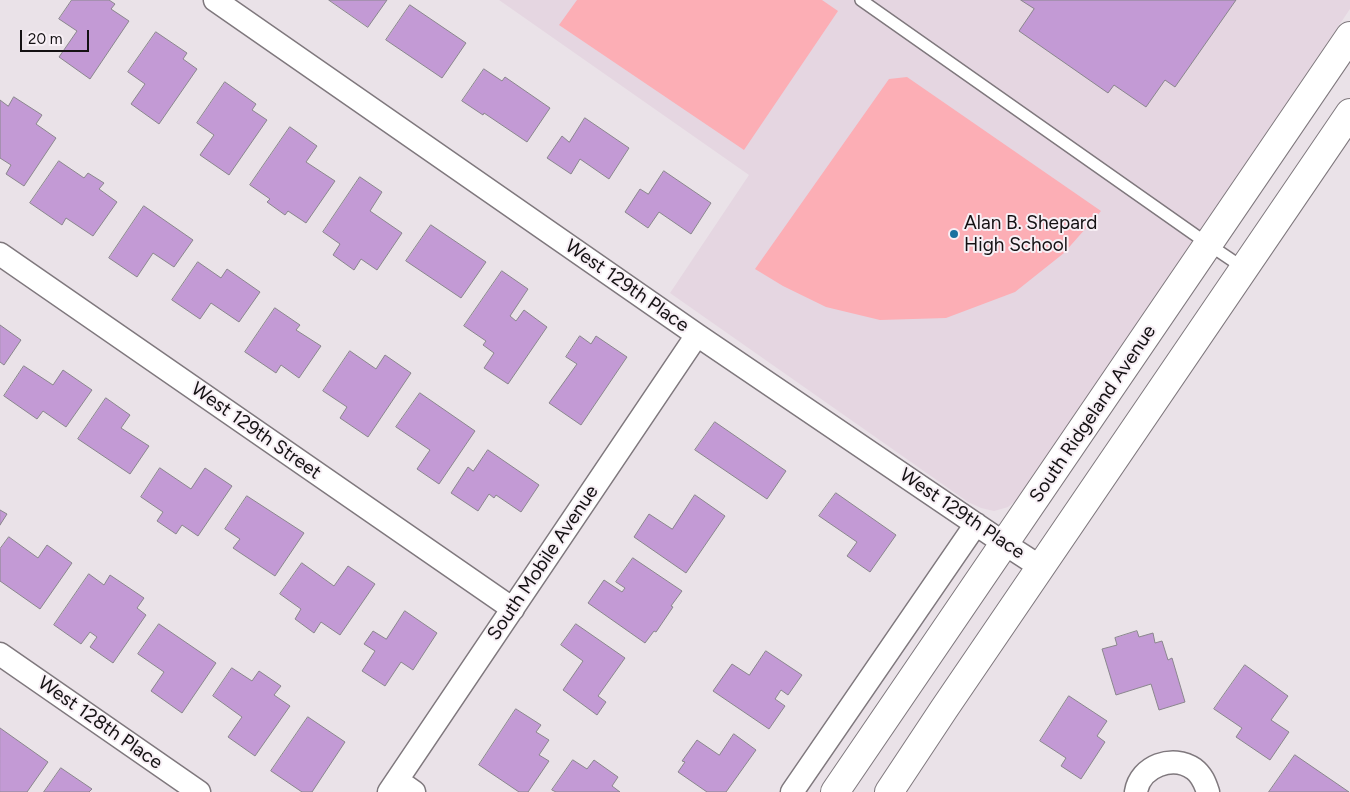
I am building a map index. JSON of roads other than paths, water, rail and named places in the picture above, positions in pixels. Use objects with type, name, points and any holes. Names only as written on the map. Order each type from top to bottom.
[{"type":"main road","name":"South Ridgeland Avenue","points":[[835,792],[1350,36]]},
{"type":"main road","points":[[889,792],[1350,114]]},
{"type":"street","name":"West 129th Place","points":[[215,0],[697,335],[1042,568]]},
{"type":"street","name":"West 129th Street","points":[[0,254],[513,609]]},
{"type":"street","name":"South Mobile Avenue","points":[[400,788],[513,609],[697,335]]},
{"type":"street","points":[[792,792],[976,524]]},
{"type":"street","name":"West 128th Place","points":[[0,654],[199,792]]},
{"type":"street","points":[[1136,792],[1142,776],[1153,766],[1167,762],[1182,763],[1195,769],[1204,780],[1208,792]]},
{"type":"lane","points":[[860,0],[1245,269]]},
{"type":"place","name":"Alan B. Shepard High School","points":[[954,234]]}]
